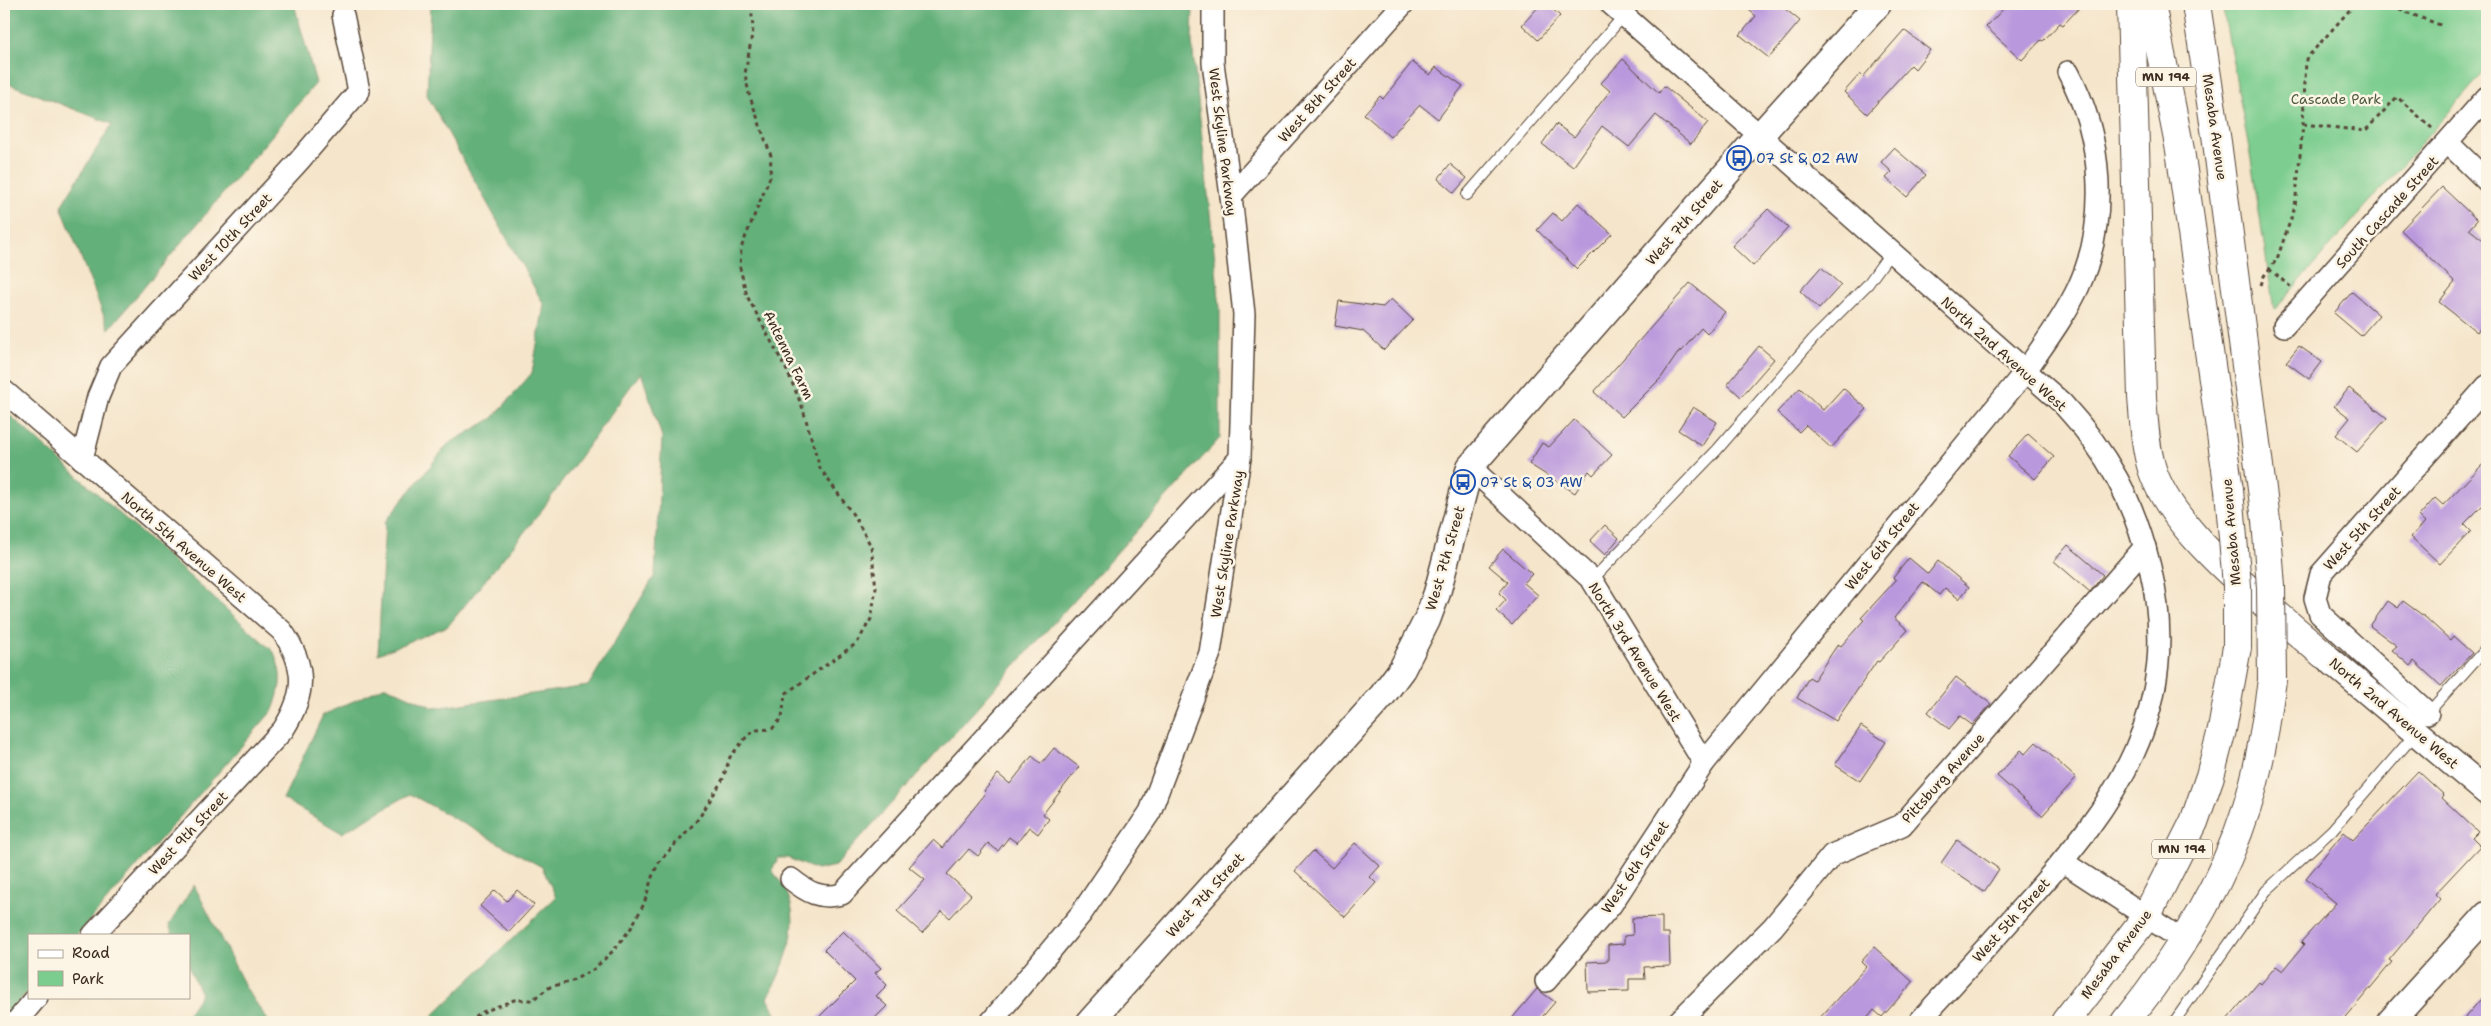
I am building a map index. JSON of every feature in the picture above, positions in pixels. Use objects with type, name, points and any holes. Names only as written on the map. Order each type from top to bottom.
[{"type":"highway","points":[[2131,4],[2142,397],[2152,469],[2167,501],[2188,529],[2214,557],[2323,654]]},
{"type":"highway","name":"Mesaba Avenue","points":[[2065,1022],[2146,917],[2194,822],[2210,776],[2227,706],[2237,647],[2236,586],[2228,490],[2180,150],[2151,4]]},
{"type":"highway","name":"Mesaba Avenue","points":[[2125,1022],[2184,941],[2222,869],[2246,809],[2265,731],[2272,680],[2271,587],[2266,520],[2217,142],[2196,4]]},
{"type":"street","name":"West Skyline Parkway","points":[[991,1022],[1081,914],[1150,812],[1210,652],[1240,458],[1244,314],[1231,196],[1213,63],[1213,4]]},
{"type":"street","name":"West 8th Street","points":[[1231,196],[1403,4]]},
{"type":"street","name":"West 7th Street","points":[[1090,1022],[1382,696],[1402,669],[1427,620],[1437,593],[1470,467],[1760,135],[1878,4]]},
{"type":"street","name":"North 2nd Avenue West","points":[[1623,7],[1760,135],[2062,403],[2087,431],[2108,459],[2134,514],[2145,547],[2153,581],[2159,631],[2157,669],[2142,738],[2124,777],[2100,815]]},
{"type":"street","name":"West 10th Street","points":[[82,459],[98,397],[111,366],[299,161],[359,91],[344,15]]},
{"type":"street","name":"West 6th Street","points":[[1546,981],[1611,905],[1704,763],[2025,372],[2059,322],[2078,287],[2093,243],[2098,190],[2097,156],[2078,89],[2068,72]]},
{"type":"street","name":"South Cascade Street","points":[[2284,326],[2308,302],[2443,138],[2487,97]]},
{"type":"street","points":[[2443,138],[2487,181]]},
{"type":"street","name":"West 5th Street","points":[[2423,722],[2320,614],[2314,598],[2321,574],[2487,386]]},
{"type":"street","name":"North 5th Avenue West","points":[[4,391],[282,631],[294,648],[302,684],[298,701],[283,730]]},
{"type":"street","points":[[791,879],[816,896],[831,897],[842,894],[1240,458]]},
{"type":"street","name":"North 3rd Avenue West","points":[[1470,467],[1592,580],[1704,763]]},
{"type":"street","name":"Pittsburg Avenue","points":[[1678,1022],[1773,927],[1832,855],[1902,825],[2145,547]]},
{"type":"street","name":"North 2nd Avenue West","points":[[2323,654],[2423,722],[2487,792]]},
{"type":"street","name":"West 9th Street","points":[[94,934],[283,730]]},
{"type":"street","name":"West 5th Street","points":[[1919,1022],[2063,862],[2100,815]]},
{"type":"street","points":[[2063,862],[2184,941]]},
{"type":"street","points":[[2390,1022],[2487,915]]},
{"type":"street","points":[[16,1022],[36,998]]},
{"type":"lane","points":[[1467,195],[1623,7]]},
{"type":"lane","points":[[1592,580],[1717,450],[1814,338],[1868,284],[1891,252]]},
{"type":"lane","points":[[2174,1022],[2266,891],[2332,830],[2487,647]]},
{"type":"path","name":"Antenna Farm","points":[[469,1022],[483,1012],[514,1000],[532,1000],[550,987],[572,982],[594,970],[614,950],[631,928],[644,904],[652,877],[659,862],[699,818],[723,779],[730,757],[748,735],[758,730],[772,729],[782,718],[785,694],[857,643],[870,619],[876,588],[870,546],[856,519],[820,468],[802,406],[788,371],[747,296],[740,268],[741,248],[770,177],[770,156],[748,94],[745,74],[753,29],[751,4]]},
{"type":"path","points":[[2260,287],[2264,276],[2277,259],[2295,207],[2303,124],[2306,59],[2355,4]]},
{"type":"path","points":[[2384,4],[2443,26]]},
{"type":"path","points":[[2303,124],[2365,131],[2397,97],[2443,138]]},
{"type":"path","points":[[2269,269],[2308,302]]},
{"type":"green space","points":[[4,4],[294,4],[316,83],[109,329],[61,206],[112,124],[4,82]]},
{"type":"green space","points":[[431,4],[1193,4],[1192,43],[1220,308],[1220,438],[835,866],[817,870],[788,858],[778,858],[772,870],[787,893],[793,920],[792,933],[785,960],[768,998],[779,1022],[426,1022],[556,897],[542,867],[410,794],[342,833],[283,799],[323,715],[386,686],[434,708],[588,686],[655,575],[662,437],[641,372],[539,514],[448,626],[378,654],[385,522],[448,444],[493,418],[532,373],[544,305],[427,95]]},
{"type":"green space","name":"Cascade Park","points":[[2222,4],[2487,4],[2487,69],[2274,310],[2251,159]]},
{"type":"green space","points":[[4,410],[274,652],[279,668],[280,681],[273,710],[78,934],[28,934],[28,991],[4,1018]]},
{"type":"green space","points":[[194,885],[246,988],[269,1022],[182,1022],[201,994],[190,970],[190,934],[173,934],[169,925]]},
{"type":"building","points":[[1541,4],[1547,4],[1560,16],[1538,40],[1522,25]]},
{"type":"building","points":[[1742,4],[1779,4],[1800,21],[1769,58],[1740,35],[1756,16]]},
{"type":"building","points":[[2008,4],[2083,4],[2063,25],[2060,23],[2022,60],[1986,27]]},
{"type":"building","points":[[1904,30],[1930,50],[1915,69],[1911,65],[1867,114],[1844,92],[1860,74],[1863,77]]},
{"type":"building","points":[[1623,59],[1659,93],[1664,86],[1708,122],[1691,144],[1656,115],[1629,147],[1602,126],[1573,167],[1542,144],[1556,124],[1574,137],[1610,91],[1601,83]]},
{"type":"building","points":[[1412,62],[1430,75],[1436,67],[1463,86],[1438,119],[1420,105],[1390,137],[1364,114],[1380,96],[1383,99]]},
{"type":"building","points":[[1894,148],[1926,175],[1907,197],[1886,178],[1892,172],[1881,162]]},
{"type":"building","points":[[1450,164],[1467,178],[1454,193],[1438,179]]},
{"type":"building","points":[[2442,187],[2477,220],[2469,229],[2487,243],[2487,320],[2477,332],[2439,302],[2455,282],[2401,230]]},
{"type":"building","points":[[1578,203],[1612,234],[1577,269],[1537,230],[1553,213],[1562,221]]},
{"type":"building","points":[[1768,209],[1788,228],[1753,266],[1732,246]]},
{"type":"building","points":[[1821,267],[1841,285],[1819,309],[1800,291]]},
{"type":"building","points":[[1690,283],[1725,312],[1707,334],[1701,328],[1681,352],[1680,350],[1661,378],[1622,417],[1594,392]]},
{"type":"building","points":[[2352,292],[2379,315],[2361,336],[2334,313]]},
{"type":"building","points":[[1391,299],[1413,320],[1384,350],[1363,331],[1335,326],[1339,301],[1383,307]]},
{"type":"building","points":[[1759,346],[1774,359],[1741,397],[1727,384]]},
{"type":"building","points":[[2299,346],[2322,362],[2309,379],[2286,362]]},
{"type":"building","points":[[1800,388],[1823,410],[1843,388],[1867,409],[1831,448],[1806,425],[1799,432],[1777,412]]},
{"type":"building","points":[[2349,388],[2387,418],[2357,452],[2336,435],[2350,418],[2334,406]]},
{"type":"building","points":[[1693,407],[1717,422],[1702,446],[1678,430]]},
{"type":"building","points":[[1574,420],[1612,455],[1593,475],[1589,471],[1575,493],[1529,464],[1542,443],[1549,447]]},
{"type":"building","points":[[2028,434],[2054,457],[2035,479],[2008,456]]},
{"type":"building","points":[[2487,460],[2487,501],[2464,524],[2471,531],[2440,564],[2411,537],[2425,522],[2419,516],[2435,498],[2443,505]]},
{"type":"building","points":[[1605,525],[1619,538],[1605,555],[1590,541]]},
{"type":"building","points":[[2068,545],[2103,575],[2090,592],[2054,561]]},
{"type":"building","points":[[1503,549],[1532,574],[1524,583],[1538,595],[1512,625],[1496,611],[1506,600],[1499,593],[1508,582],[1489,566]]},
{"type":"building","points":[[1909,558],[1928,574],[1938,561],[1969,587],[1959,599],[1945,588],[1939,595],[1923,582],[1894,618],[1908,630],[1879,662],[1877,661],[1836,721],[1797,698],[1809,677],[1814,680],[1838,644],[1841,646],[1864,620],[1861,618],[1896,580],[1893,578]]},
{"type":"building","points":[[2388,601],[2398,608],[2403,601],[2425,617],[2450,640],[2453,636],[2472,653],[2441,686],[2414,661],[2410,666],[2392,650],[2397,646],[2370,626]]},
{"type":"building","points":[[1956,677],[1991,704],[1972,725],[1960,716],[1949,729],[1928,712]]},
{"type":"building","points":[[1861,726],[1886,742],[1860,781],[1835,765]]},
{"type":"building","points":[[2036,742],[2076,778],[2042,816],[1997,776],[2021,750],[2025,754]]},
{"type":"building","points":[[1054,748],[1079,767],[1043,814],[1049,819],[1038,834],[1029,827],[1017,843],[1009,837],[998,851],[988,843],[978,856],[969,849],[947,874],[971,895],[950,918],[942,911],[922,933],[897,911],[925,880],[909,867],[933,840],[942,848],[986,793],[984,791],[998,774],[1010,784],[1032,756],[1041,764]]},
{"type":"building","points":[[2418,771],[2444,795],[2442,798],[2478,832],[2472,838],[2480,846],[2435,894],[2440,899],[2389,960],[2392,962],[2342,1022],[2225,1022],[2259,982],[2261,984],[2276,966],[2283,971],[2304,945],[2301,942],[2336,903],[2306,878],[2344,832],[2353,840]]},
{"type":"building","points":[[1957,840],[1999,869],[1984,892],[1941,863]]},
{"type":"building","points":[[1355,843],[1380,866],[1370,877],[1376,883],[1345,917],[1295,871],[1313,851],[1332,868]]},
{"type":"building","points":[[495,890],[507,901],[517,890],[534,905],[509,932],[480,906]]},
{"type":"building","points":[[1662,917],[1662,933],[1669,933],[1670,966],[1644,967],[1645,979],[1629,979],[1629,991],[1588,992],[1587,962],[1608,961],[1608,945],[1624,944],[1624,936],[1633,935],[1632,918]]},
{"type":"building","points":[[843,931],[881,968],[875,973],[887,985],[876,996],[887,1006],[871,1022],[814,1022],[855,981],[824,950]]},
{"type":"building","points":[[1874,947],[1913,982],[1882,1017],[1874,1010],[1864,1022],[1816,1022],[1866,967],[1861,962]]},
{"type":"building","points":[[1537,989],[1555,1002],[1538,1022],[1509,1022]]},
{"type":"building","points":[[2487,992],[2487,1022],[2461,1022]]},
{"type":"place","name":"07 St & 02 AW","points":[[1739,158]]},
{"type":"place","name":"07 St & 03 AW","points":[[1463,482]]}]
